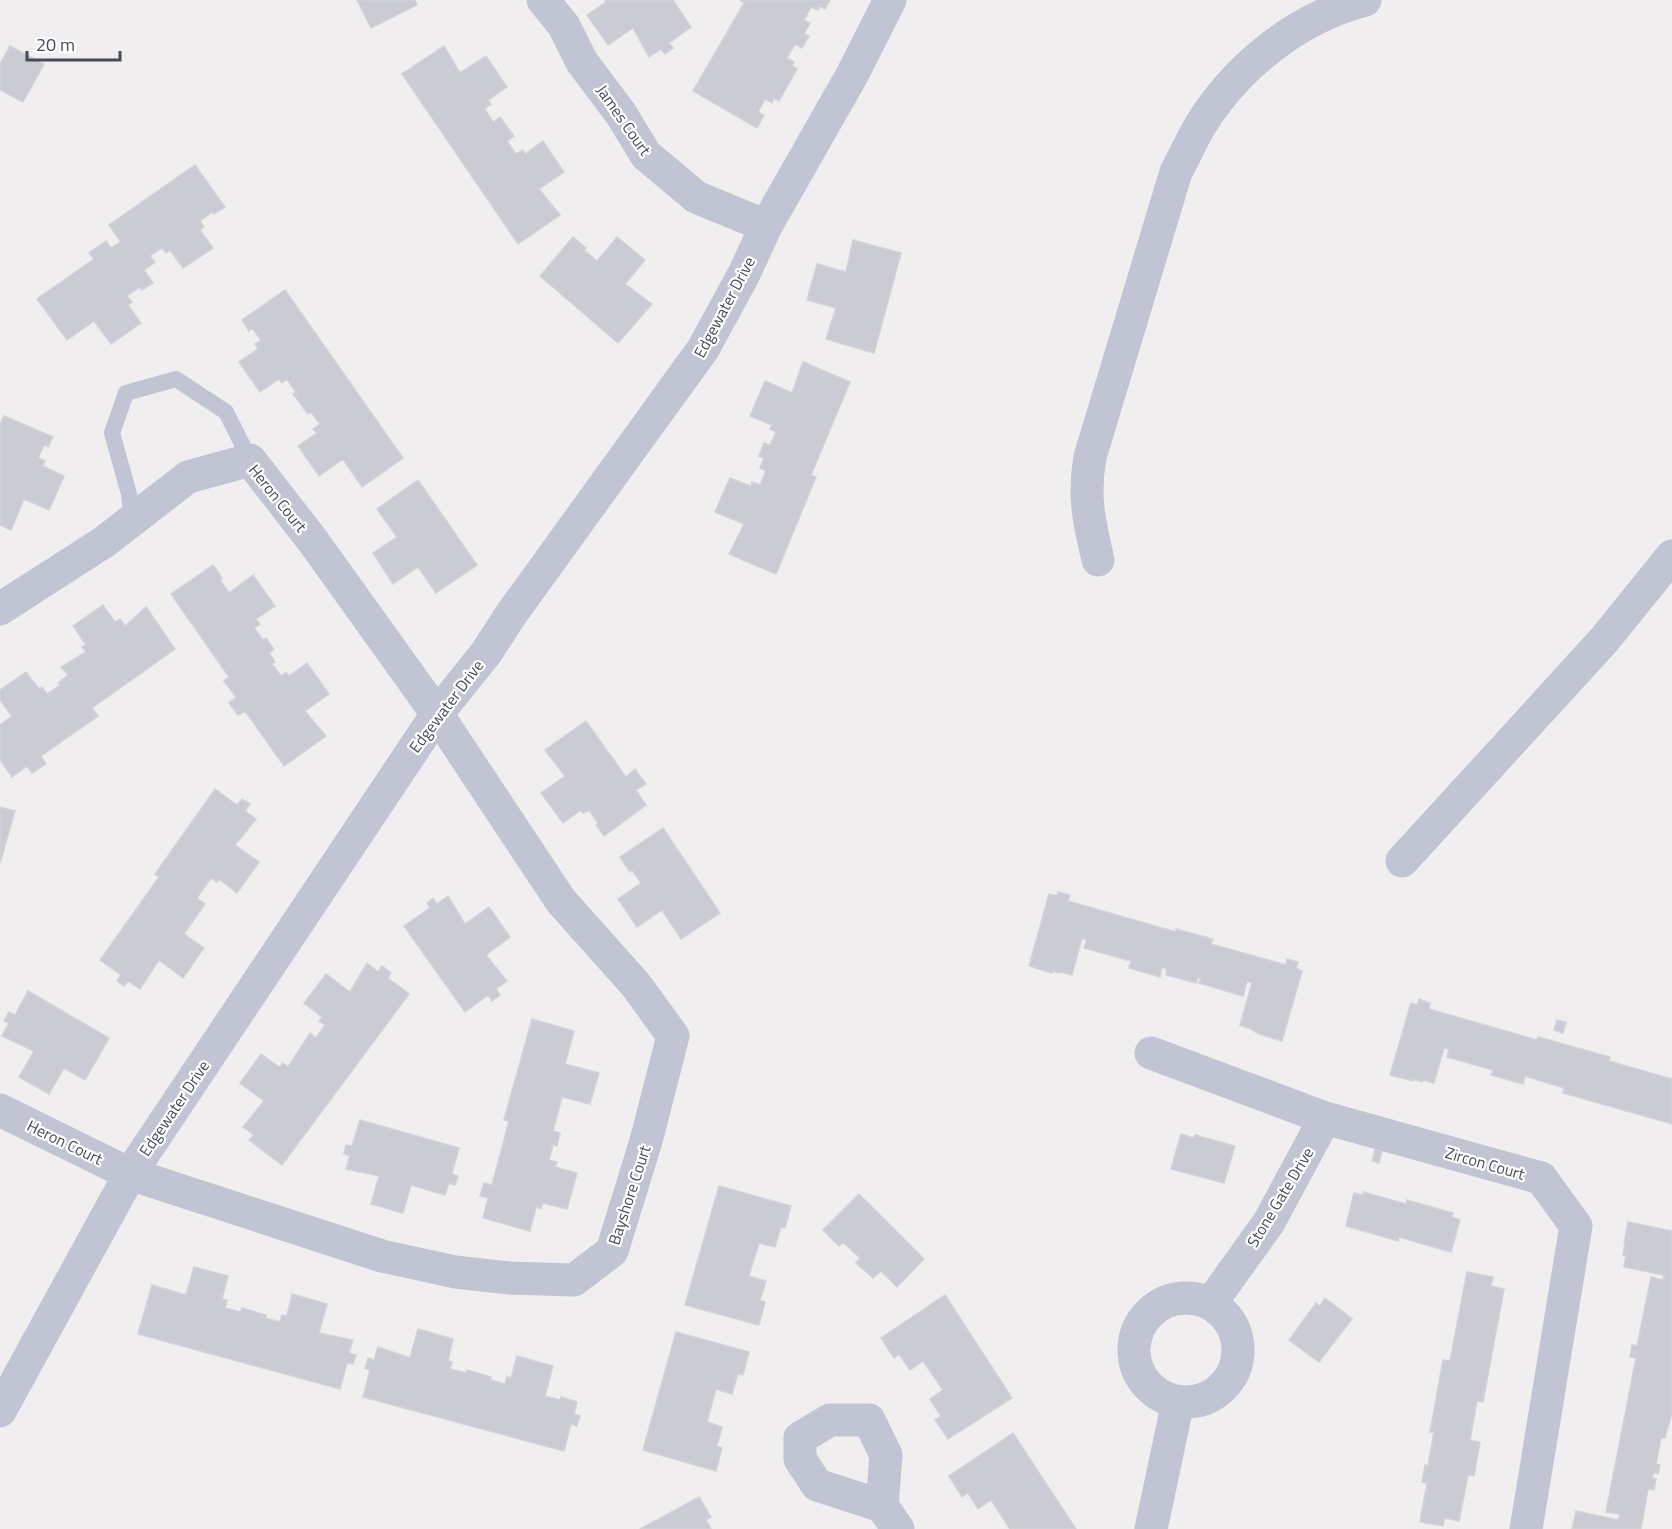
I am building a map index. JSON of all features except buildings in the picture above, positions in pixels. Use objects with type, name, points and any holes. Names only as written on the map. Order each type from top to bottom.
[{"type":"street","name":"James Court","points":[[543,0],[564,26],[582,62],[621,114],[646,155],[696,196],[766,226]]},
{"type":"street","name":"Edgewater Drive","points":[[0,1411],[130,1174],[437,714],[486,653],[512,613],[703,350],[766,226],[852,75],[890,0]]},
{"type":"street","points":[[1098,560],[1087,510],[1086,478],[1090,457],[1176,172],[1198,129],[1225,92],[1246,69],[1291,32],[1323,15],[1365,0]]},
{"type":"street","name":"Heron Court","points":[[0,609],[104,542],[188,477],[250,460],[313,542],[437,714]]},
{"type":"street","points":[[1402,861],[1604,640],[1672,556]]},
{"type":"street","name":"Bayshore Court","points":[[130,1174],[382,1256],[455,1272],[510,1278],[574,1280],[612,1251],[646,1142],[673,1036],[636,985],[561,901],[437,714]]},
{"type":"street","name":"Zircon Court","points":[[1151,1053],[1324,1118],[1541,1178],[1576,1226],[1526,1529]]},
{"type":"street","name":"Heron Court","points":[[0,1110],[130,1174]]},
{"type":"street","name":"Stone Gate Drive","points":[[1210,1303],[1269,1222],[1324,1118]]},
{"type":"street","points":[[1175,1298],[1193,1298],[1210,1303],[1224,1313],[1233,1326],[1238,1342],[1238,1358],[1233,1374],[1224,1387],[1210,1397],[1194,1402],[1178,1402],[1160,1396],[1146,1385],[1137,1369],[1133,1351],[1135,1333],[1144,1317],[1158,1305],[1175,1298]]},
{"type":"street","points":[[1151,1529],[1178,1402]]},
{"type":"lane","points":[[132,521],[129,494],[112,433],[126,393],[176,379],[226,412],[250,460]]}]
